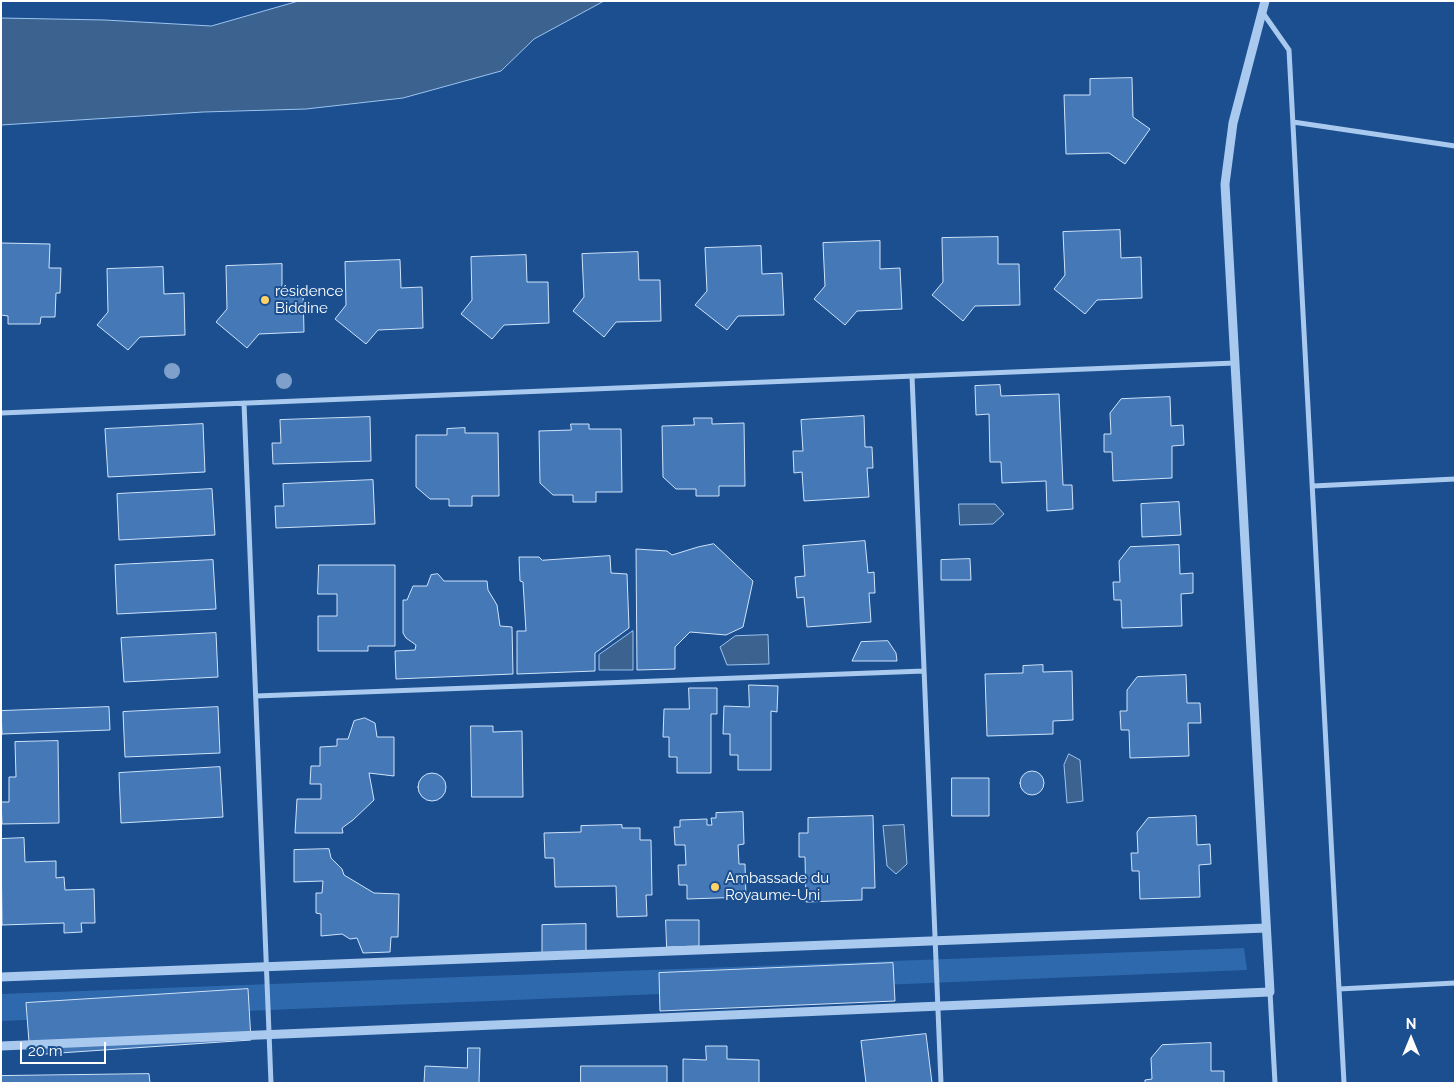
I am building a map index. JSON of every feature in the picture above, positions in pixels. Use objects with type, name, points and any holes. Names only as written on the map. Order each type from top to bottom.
[{"type":"street","points":[[1265,1],[1233,123],[1225,184],[1275,1083]]},
{"type":"street","points":[[1263,13],[1289,50],[1344,1083]]},
{"type":"street","points":[[1293,122],[1455,146]]},
{"type":"street","points":[[1,413],[1235,363]]},
{"type":"street","points":[[912,376],[941,1083]]},
{"type":"street","points":[[244,403],[271,1083]]},
{"type":"street","points":[[1312,486],[1455,479]]},
{"type":"street","points":[[256,696],[924,671]]},
{"type":"street","points":[[1,977],[1266,928]]},
{"type":"street","points":[[1339,989],[1455,983]]},
{"type":"street","points":[[1,1046],[1270,992]]},
{"type":"shaded area","points":[[299,1],[604,1],[534,39],[501,71],[403,98],[306,109],[203,112],[1,125],[1,18],[105,20],[211,26]]},
{"type":"shaded area","points":[[959,504],[995,504],[1004,514],[993,524],[960,525]]},
{"type":"shaded area","points":[[633,631],[633,670],[599,670],[599,655]]},
{"type":"shaded area","points":[[768,635],[769,664],[727,665],[720,647],[735,636]]},
{"type":"shaded area","points":[[1069,754],[1080,760],[1083,801],[1067,803],[1064,765]]},
{"type":"shaded area","points":[[904,825],[907,864],[896,874],[887,866],[883,826]]},
{"type":"shaded area","points":[[1244,948],[1247,970],[1,1021],[1,994]]},
{"type":"building","points":[[1132,78],[1133,117],[1150,129],[1125,164],[1109,153],[1066,154],[1064,95],[1090,95],[1090,79]]},
{"type":"building","points":[[1120,230],[1121,258],[1141,257],[1142,298],[1097,300],[1085,314],[1054,289],[1065,275],[1063,232]]},
{"type":"building","points":[[998,237],[998,264],[1019,264],[1020,305],[975,306],[963,321],[932,295],[943,282],[942,238]]},
{"type":"building","points":[[880,241],[880,269],[900,268],[902,309],[857,311],[845,325],[814,299],[825,286],[823,243]]},
{"type":"building","points":[[1,243],[50,244],[49,268],[61,268],[60,293],[56,293],[55,317],[41,317],[40,324],[8,324],[8,316],[1,315]]},
{"type":"building","points":[[761,246],[762,274],[782,273],[784,315],[738,316],[727,330],[695,305],[707,291],[705,248]]},
{"type":"building","points":[[638,252],[639,280],[660,280],[661,321],[616,322],[604,337],[573,311],[584,297],[582,254]]},
{"type":"building","points":[[526,255],[527,282],[548,282],[549,323],[504,325],[492,339],[461,314],[472,300],[471,257]]},
{"type":"building","points":[[400,260],[401,288],[422,287],[423,328],[378,330],[366,344],[335,319],[346,305],[345,262]]},
{"type":"building","name":"résidence Biddine","points":[[282,264],[282,292],[303,291],[304,332],[259,334],[247,348],[216,322],[227,309],[226,266]]},
{"type":"building","points":[[163,267],[164,294],[184,293],[185,335],[140,337],[128,350],[97,325],[108,312],[107,269]]},
{"type":"building","points":[[1000,385],[1001,396],[1059,394],[1063,485],[1072,485],[1073,509],[1047,511],[1046,481],[1002,483],[1001,462],[990,462],[989,414],[976,415],[975,386]]},
{"type":"building","points":[[1170,397],[1171,426],[1183,425],[1184,445],[1172,446],[1172,478],[1113,481],[1112,452],[1104,452],[1104,434],[1111,434],[1110,413],[1121,399]]},
{"type":"building","points":[[864,416],[865,447],[872,447],[873,468],[867,468],[869,497],[804,501],[802,472],[794,473],[793,451],[803,451],[801,420]]},
{"type":"building","points":[[370,417],[371,461],[273,464],[272,443],[281,443],[280,420]]},
{"type":"building","points":[[694,418],[712,418],[712,424],[744,423],[745,486],[719,486],[719,496],[696,496],[696,489],[676,489],[663,477],[662,426],[694,425]]},
{"type":"building","points":[[203,424],[205,472],[108,477],[105,429]]},
{"type":"building","points":[[571,424],[589,424],[589,429],[621,429],[622,492],[596,492],[596,502],[573,502],[573,495],[553,495],[540,483],[539,431],[571,430]]},
{"type":"building","points":[[465,428],[465,433],[498,433],[499,496],[472,496],[472,506],[449,506],[449,499],[430,499],[416,487],[416,435],[447,435],[447,429]]},
{"type":"building","points":[[373,480],[375,524],[276,528],[275,506],[284,506],[283,484]]},
{"type":"building","points":[[212,489],[215,535],[119,540],[117,494]]},
{"type":"building","points":[[1179,502],[1181,535],[1142,537],[1141,504]]},
{"type":"building","points":[[865,541],[868,573],[874,572],[875,593],[869,593],[871,622],[807,627],[804,597],[797,598],[795,577],[805,576],[803,546]]},
{"type":"building","points":[[714,544],[753,581],[743,627],[726,635],[690,632],[675,647],[675,669],[637,670],[636,549],[667,551],[672,555]]},
{"type":"building","points":[[1179,545],[1180,574],[1193,573],[1193,593],[1181,594],[1182,626],[1122,628],[1121,600],[1114,600],[1113,582],[1120,582],[1119,561],[1130,547]]},
{"type":"building","points":[[610,556],[611,573],[627,574],[629,628],[595,653],[595,671],[517,674],[517,631],[526,631],[523,582],[520,581],[519,557],[539,557],[542,560]]},
{"type":"building","points":[[970,559],[971,580],[941,580],[941,560]]},
{"type":"building","points":[[213,560],[216,609],[117,614],[115,565]]},
{"type":"building","points":[[319,565],[395,565],[395,646],[368,646],[368,651],[318,651],[318,616],[337,616],[337,594],[318,594]]},
{"type":"building","points":[[438,574],[444,581],[487,581],[488,590],[497,605],[500,626],[512,627],[513,674],[396,679],[395,651],[415,650],[416,645],[406,638],[403,633],[403,600],[407,600],[413,586],[427,586],[431,575]]},
{"type":"building","points":[[216,633],[218,677],[124,682],[121,638]]},
{"type":"building","points":[[888,641],[896,653],[897,661],[852,661],[861,642]]},
{"type":"building","points":[[1043,665],[1043,672],[1072,671],[1073,720],[1053,721],[1053,734],[987,736],[985,674],[1023,673],[1023,666]]},
{"type":"building","points":[[1186,675],[1187,703],[1200,703],[1201,723],[1188,723],[1189,756],[1130,758],[1129,730],[1121,730],[1120,711],[1127,711],[1127,690],[1137,677]]},
{"type":"building","points":[[749,685],[778,686],[777,712],[771,711],[771,770],[738,770],[738,755],[730,755],[730,734],[723,734],[724,706],[749,707]]},
{"type":"building","points":[[689,688],[717,688],[717,714],[711,714],[711,773],[677,773],[677,757],[669,757],[669,737],[663,737],[664,709],[689,709]]},
{"type":"building","points":[[109,707],[110,730],[2,734],[1,711]]},
{"type":"building","points":[[218,707],[220,753],[125,757],[123,712]]},
{"type":"building","points":[[365,718],[375,723],[377,737],[394,737],[394,776],[369,773],[374,800],[342,828],[343,833],[295,833],[297,799],[321,799],[321,784],[310,784],[311,766],[320,766],[320,747],[337,746],[337,739],[348,739],[354,721]]},
{"type":"building","points":[[471,726],[493,726],[493,732],[522,731],[523,797],[472,797]]},
{"type":"building","points":[[58,741],[59,823],[2,824],[1,802],[9,802],[9,777],[16,777],[15,742]]},
{"type":"building","points":[[220,767],[223,817],[121,823],[119,773]]},
{"type":"building","points":[[1032,771],[1041,774],[1044,783],[1041,792],[1032,795],[1023,792],[1020,783],[1023,774]]},
{"type":"building","points":[[432,773],[442,777],[446,787],[442,797],[432,801],[422,797],[418,787],[422,777]]},
{"type":"building","points":[[952,778],[989,778],[989,816],[952,816]]},
{"type":"building","points":[[743,812],[744,844],[738,845],[739,864],[745,864],[746,897],[687,899],[687,885],[679,885],[678,865],[686,865],[685,845],[675,845],[674,827],[680,827],[680,820],[707,819],[707,825],[712,825],[711,818],[716,818],[716,813]]},
{"type":"building","points":[[873,816],[875,888],[862,888],[862,900],[806,902],[805,857],[799,857],[799,833],[808,833],[808,818]]},
{"type":"building","points":[[1196,816],[1197,845],[1210,844],[1211,864],[1199,865],[1200,897],[1140,899],[1139,871],[1132,871],[1131,853],[1138,853],[1137,832],[1148,818]]},
{"type":"building","points":[[622,825],[622,828],[640,828],[640,840],[651,840],[652,895],[646,895],[647,916],[617,917],[616,886],[555,887],[554,858],[545,858],[544,833],[581,832],[581,826]]},
{"type":"building","points":[[24,838],[25,862],[56,861],[56,878],[64,877],[65,890],[94,889],[95,923],[81,923],[82,932],[64,933],[64,923],[2,925],[1,839]]},
{"type":"building","points":[[329,849],[331,858],[342,869],[344,875],[374,893],[399,894],[398,937],[391,937],[390,952],[363,953],[357,938],[350,939],[342,934],[321,936],[321,914],[316,913],[316,893],[322,893],[323,881],[294,882],[294,850]]},
{"type":"building","points":[[666,920],[699,920],[699,946],[667,947]]},
{"type":"building","points":[[586,924],[586,952],[542,953],[542,925]]},
{"type":"building","points":[[893,963],[895,1001],[660,1011],[659,973]]},
{"type":"building","points":[[248,989],[251,1040],[30,1055],[26,1003]]},
{"type":"building","points":[[926,1034],[932,1083],[866,1083],[861,1041]]},
{"type":"building","points":[[1211,1043],[1211,1071],[1224,1071],[1224,1083],[1145,1083],[1145,1080],[1152,1079],[1151,1058],[1162,1045]]},
{"type":"building","points":[[706,1046],[727,1046],[727,1059],[759,1060],[759,1083],[683,1083],[683,1059],[706,1060]]},
{"type":"building","points":[[468,1048],[480,1048],[479,1083],[424,1083],[425,1066],[467,1068]]},
{"type":"building","points":[[581,1066],[667,1066],[667,1083],[581,1083]]},
{"type":"building","points":[[149,1074],[150,1083],[1,1083],[1,1076]]},
{"type":"place","name":"résidence Biddine","points":[[265,300]]},
{"type":"place","name":"Ambassade du Royaume-Uni","points":[[715,887]]}]
